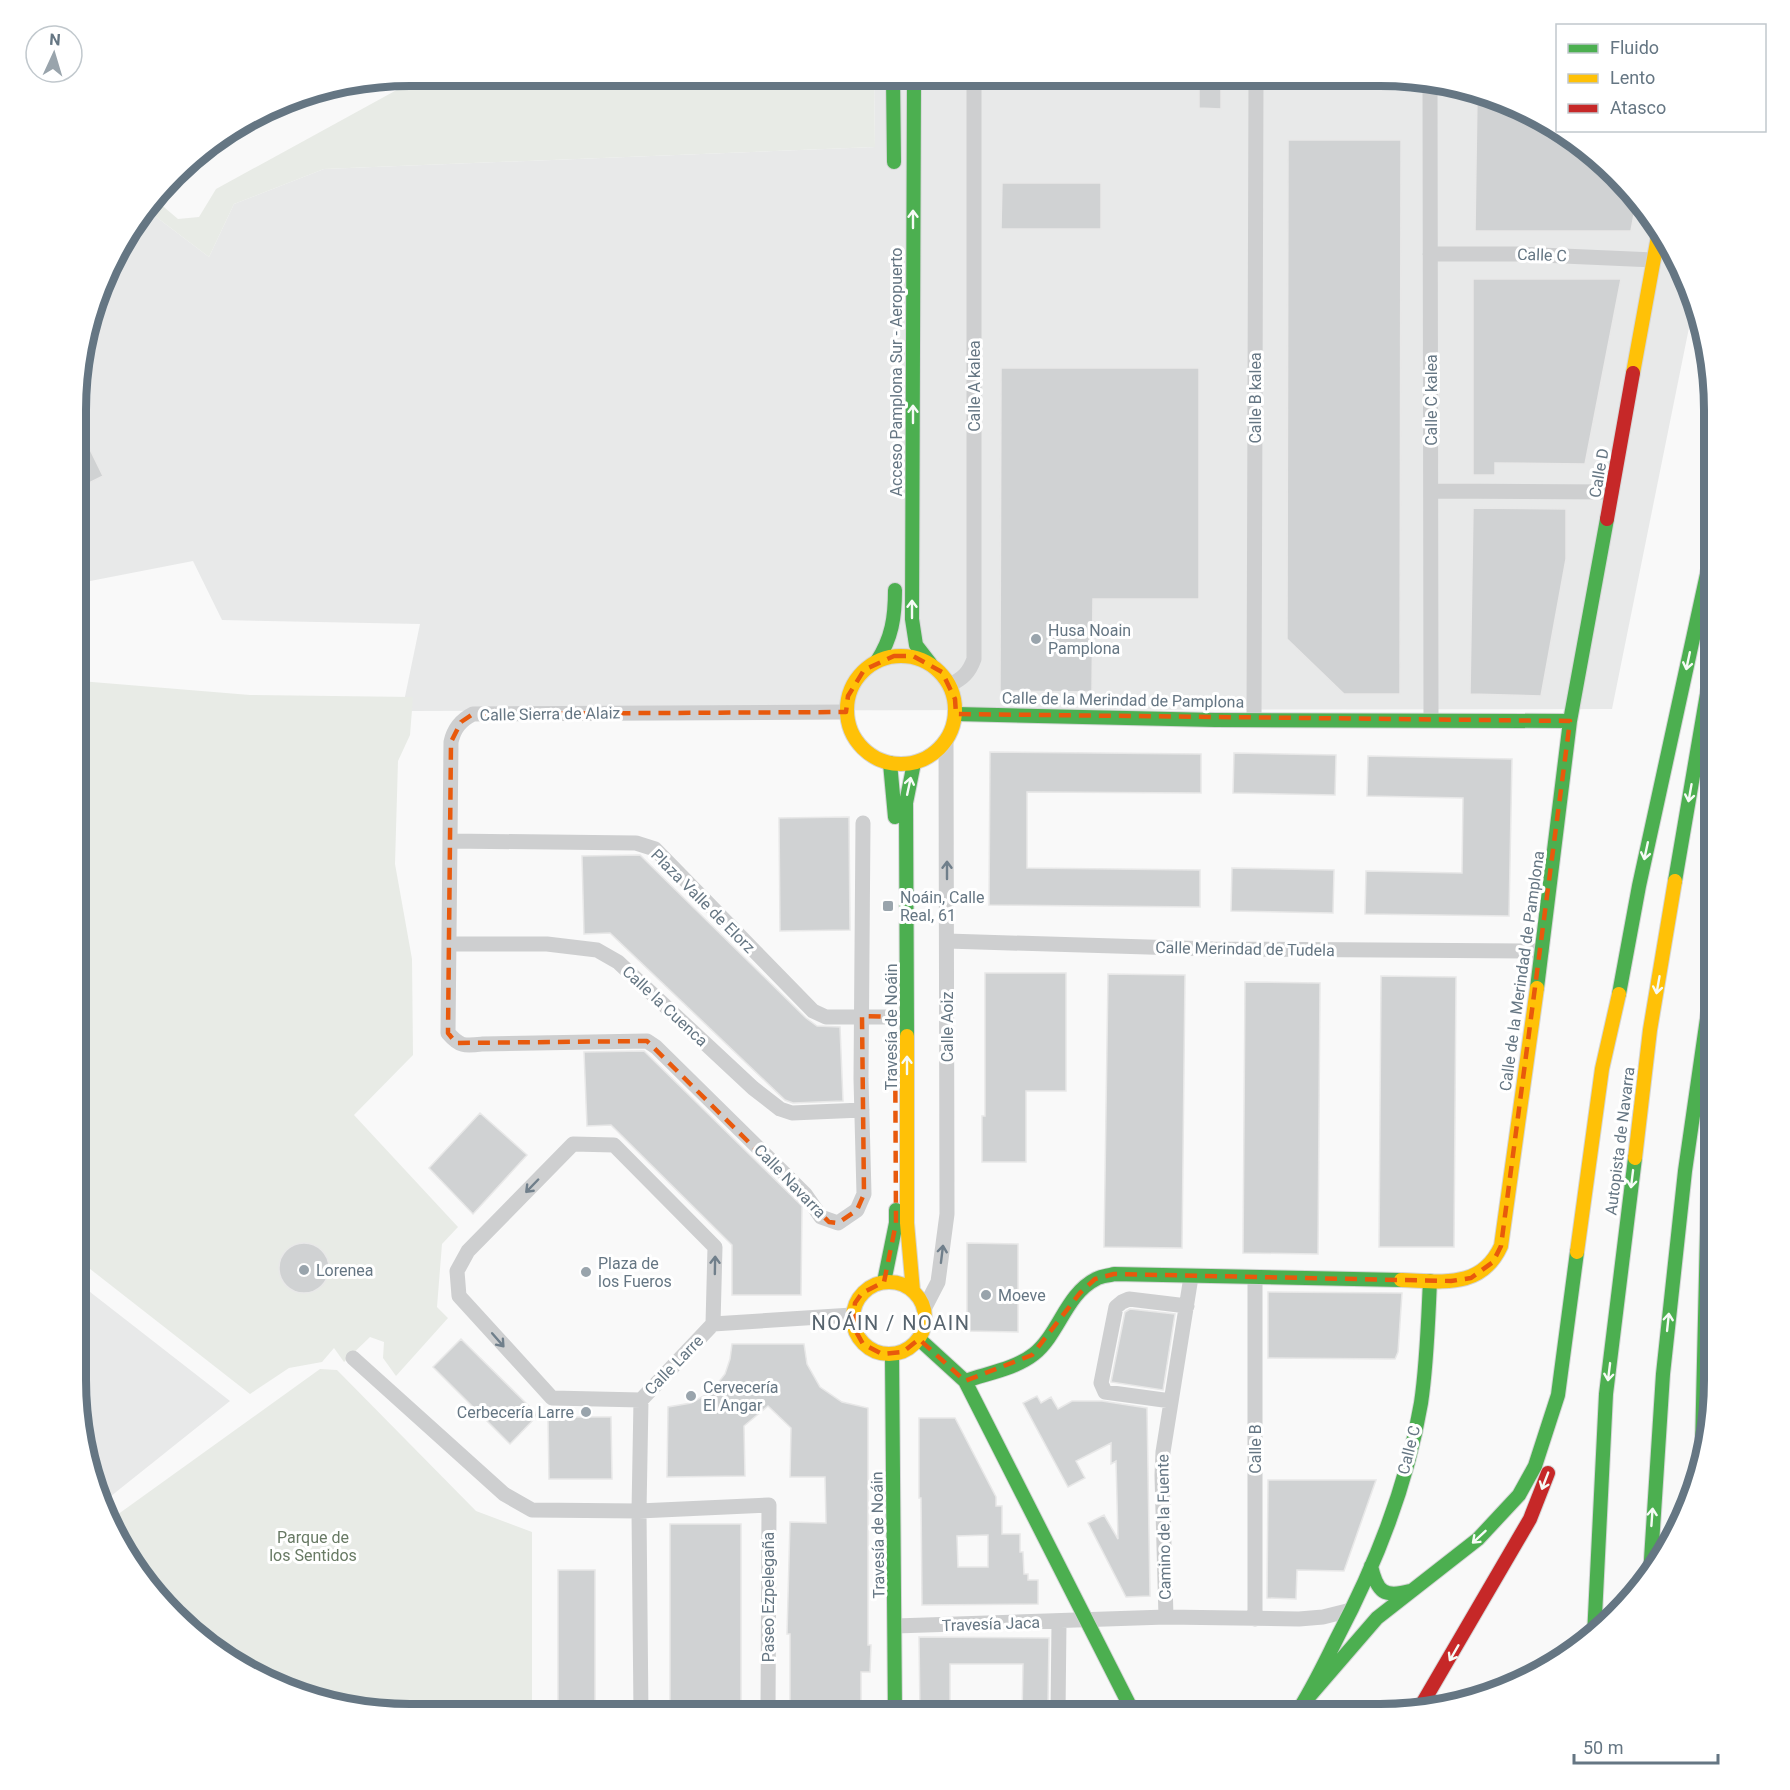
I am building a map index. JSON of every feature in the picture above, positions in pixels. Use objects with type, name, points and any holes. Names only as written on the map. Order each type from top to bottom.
[{"type":"main road","points":[[893,86],[894,176]]},
{"type":"main road","name":"Acceso Pamplona Sur - Aeropuerto","points":[[914,86],[912,619],[916,645],[930,663]]},
{"type":"main road","name":"Calle D","points":[[1570,721],[1657,241]]},
{"type":"main road","points":[[877,661],[890,642],[895,619],[895,572]]},
{"type":"main road","points":[[1303,1704],[1377,1618],[1478,1539],[1519,1495],[1535,1466],[1558,1395],[1602,1069],[1613,1029],[1624,959],[1704,588]]},
{"type":"main road","points":[[894,656],[913,656],[930,663],[942,672],[955,699],[956,714],[953,729],[946,741],[938,751],[914,763],[890,763],[873,757],[860,745],[850,729],[846,712],[848,696],[854,682],[864,670],[877,661],[894,656]]},
{"type":"main road","name":"Autopista de Navarra","points":[[1595,1623],[1606,1394],[1650,1030],[1704,712]]},
{"type":"main road","name":"Calle de la Merindad de Pamplona","points":[[956,714],[1570,721],[1542,951],[1501,1246],[1493,1262],[1471,1278],[1451,1281],[1114,1274],[1095,1279],[1080,1293],[1046,1343],[1032,1355],[1014,1365],[965,1381]]},
{"type":"main road","name":"Travesía de Noáin","points":[[884,1282],[896,1223],[895,802],[890,763]]},
{"type":"main road","name":"Travesía de Noáin","points":[[913,1291],[907,1223],[906,803],[914,763]]},
{"type":"main road","points":[[1423,1702],[1530,1519],[1550,1468],[1567,1399],[1584,1292],[1611,1081],[1613,1029]]},
{"type":"main road","points":[[1651,1559],[1664,1363],[1685,1171],[1704,1041]]},
{"type":"main road","name":"Calle C","points":[[1307,1699],[1351,1610],[1388,1527],[1412,1445],[1421,1403],[1430,1281]]},
{"type":"main road","points":[[884,1282],[904,1285],[913,1291],[924,1309],[924,1330],[912,1347],[892,1355],[872,1351],[863,1344],[853,1326],[852,1316],[855,1304],[862,1293],[884,1282]]},
{"type":"main road","points":[[919,1339],[965,1381],[1129,1704]]},
{"type":"main road","name":"Travesía de Noáin","points":[[892,1355],[895,1704]]},
{"type":"main road","points":[[1703,1414],[1704,1369]]},
{"type":"main road","points":[[1371,1566],[1376,1585],[1384,1593],[1396,1595],[1410,1591]]},
{"type":"street","name":"Calle A kalea","points":[[950,685],[965,676],[974,659],[974,86]]},
{"type":"street","name":"Calle B kalea","points":[[1254,719],[1256,86]]},
{"type":"street","name":"Calle C kalea","points":[[1430,89],[1431,719]]},
{"type":"street","name":"Calle C","points":[[1430,254],[1519,254],[1654,260]]},
{"type":"street","points":[[1431,491],[1612,492]]},
{"type":"street","name":"Calle Sierra de Alaiz","points":[[448,1033],[451,742],[461,722],[473,714],[846,712]]},
{"type":"street","name":"Calle Aoiz","points":[[924,1309],[938,1282],[947,1214],[946,741]]},
{"type":"street","name":"Calle Navarra","points":[[448,1033],[456,1043],[466,1046],[647,1041],[656,1047],[805,1194],[820,1217],[829,1222],[838,1223],[857,1210],[864,1194],[863,823]]},
{"type":"street","name":"Plaza Valle de Elorz","points":[[451,841],[636,843],[655,849],[813,1011],[826,1017],[896,1017]]},
{"type":"street","name":"Calle Merindad de Tudela","points":[[947,941],[1213,949],[1542,951]]},
{"type":"street","name":"Calle la Cuenca","points":[[450,944],[547,944],[597,950],[618,962],[737,1073],[780,1109],[792,1113],[862,1110]]},
{"type":"street","points":[[641,1400],[552,1398],[459,1296],[457,1271],[468,1251],[573,1144],[614,1145],[715,1247],[713,1324]]},
{"type":"street","name":"Camino de la Fuente","points":[[1166,1617],[1161,1475],[1191,1277]]},
{"type":"street","name":"Calle B","points":[[1254,1619],[1255,1278]]},
{"type":"street","points":[[1171,1401],[1105,1392],[1101,1383],[1116,1307],[1119,1304],[1129,1299],[1187,1306]]},
{"type":"street","name":"Calle Larre","points":[[641,1704],[639,1511],[641,1400],[713,1324],[852,1316]]},
{"type":"street","points":[[353,1358],[504,1494],[532,1510],[639,1511]]},
{"type":"street","name":"Paseo Ezpelegaña","points":[[639,1511],[769,1505],[768,1704]]},
{"type":"street","points":[[1087,1620],[1166,1617],[1254,1619],[1323,1617],[1351,1610]]},
{"type":"street","name":"Travesía Jaca","points":[[895,1626],[1087,1620]]},
{"type":"street","points":[[1058,1704],[1059,1622]]},
{"type":"highlighted area","points":[[894,656],[913,656],[942,672],[955,699],[956,714],[1570,721],[1501,1246],[1493,1262],[1471,1278],[1451,1281],[1114,1274],[1095,1279],[1080,1293],[1032,1355],[965,1381],[919,1339],[903,1352],[882,1354],[863,1344],[853,1326],[855,1303],[862,1293],[884,1282],[896,1223],[895,1017],[862,1016],[864,1194],[857,1210],[838,1223],[829,1222],[647,1041],[456,1043],[448,1033],[451,742],[461,722],[473,714],[846,712],[848,696],[864,670]]},
{"type":"shaded area","points":[[874,86],[1402,86],[1444,92],[1505,110],[1543,129],[1578,152],[1610,180],[1650,229],[1680,285],[1691,318],[1612,709],[402,711],[420,624],[222,620],[193,561],[86,582],[86,388],[88,367],[97,325],[110,285],[129,247],[151,213],[209,257],[234,204],[324,169],[875,147]]},
{"type":"shaded area","points":[[86,1289],[230,1401],[108,1499],[97,1465],[88,1423]]},
{"type":"green space","points":[[404,86],[874,86],[875,147],[324,169],[234,204],[209,257],[151,213],[160,203],[178,219],[199,217],[216,189]]},
{"type":"green space","points":[[86,681],[250,695],[413,697],[410,735],[398,761],[395,864],[412,959],[413,1055],[354,1115],[458,1227],[442,1244],[437,1307],[448,1318],[396,1376],[383,1358],[384,1342],[370,1337],[344,1362],[334,1348],[322,1362],[289,1368],[250,1394],[86,1266]]},
{"type":"green space","name":"Parque de los Sentidos","points":[[320,1369],[337,1370],[476,1511],[532,1532],[532,1704],[367,1702],[325,1693],[285,1680],[229,1650],[180,1610],[140,1561],[115,1516]]},
{"type":"building","points":[[1199,86],[1221,86],[1221,109],[1199,108]]},
{"type":"building","points":[[1477,101],[1505,110],[1561,140],[1610,180],[1635,209],[1631,231],[1475,231]]},
{"type":"building","points":[[1288,140],[1401,140],[1400,694],[1344,694],[1287,639]]},
{"type":"building","points":[[1002,183],[1101,183],[1101,229],[1001,229]]},
{"type":"building","points":[[1473,279],[1621,279],[1585,464],[1495,463],[1495,475],[1473,475]]},
{"type":"building","points":[[1001,368],[1199,368],[1199,599],[1093,599],[1092,692],[1000,691]]},
{"type":"building","points":[[86,441],[103,476],[86,484]]},
{"type":"building","points":[[1473,508],[1566,509],[1566,559],[1541,696],[1470,694]]},
{"type":"building","points":[[990,752],[1201,754],[1201,793],[1027,792],[1027,868],[1200,870],[1200,907],[989,905]]},
{"type":"building","points":[[1234,753],[1336,755],[1335,795],[1233,793]]},
{"type":"building","points":[[1368,756],[1512,759],[1509,916],[1365,914],[1366,871],[1462,873],[1463,798],[1367,796]]},
{"type":"building","points":[[849,817],[850,930],[780,931],[779,818]]},
{"type":"building","points":[[640,855],[806,1018],[817,1026],[840,1027],[843,1101],[793,1103],[785,1100],[610,933],[584,934],[582,856]]},
{"type":"building","points":[[1232,868],[1334,870],[1333,913],[1231,911]]},
{"type":"building","points":[[985,973],[1066,973],[1066,1091],[1026,1091],[1026,1162],[982,1162],[982,1116],[985,1116]]},
{"type":"building","points":[[1108,974],[1185,975],[1182,1248],[1104,1247]]},
{"type":"building","points":[[1381,976],[1456,977],[1454,1247],[1379,1247]]},
{"type":"building","points":[[1245,982],[1320,983],[1318,1254],[1243,1253]]},
{"type":"building","points":[[644,1051],[802,1206],[801,1295],[732,1295],[732,1245],[611,1125],[587,1126],[584,1052]]},
{"type":"building","points":[[480,1113],[527,1155],[473,1214],[429,1168]]},
{"type":"building","name":"Lorenea","points":[[299,1243],[309,1243],[322,1250],[329,1263],[329,1273],[322,1286],[309,1293],[299,1293],[290,1289],[283,1282],[279,1273],[279,1263],[283,1254],[290,1247]]},
{"type":"building","points":[[967,1243],[1018,1244],[1018,1332],[967,1331]]},
{"type":"building","points":[[1268,1292],[1402,1293],[1398,1352],[1395,1359],[1268,1358]]},
{"type":"building","points":[[1130,1309],[1175,1314],[1163,1390],[1111,1382],[1125,1312]]},
{"type":"building","points":[[461,1339],[538,1415],[510,1444],[433,1367]]},
{"type":"building","points":[[732,1344],[804,1344],[807,1364],[820,1387],[842,1402],[868,1408],[868,1645],[871,1645],[870,1672],[861,1672],[861,1704],[790,1704],[790,1634],[787,1634],[790,1522],[826,1523],[825,1477],[790,1477],[791,1428],[768,1406],[744,1426],[745,1476],[667,1477],[668,1407],[691,1403],[711,1392],[725,1374]]},
{"type":"building","points":[[1037,1396],[1041,1403],[1051,1397],[1058,1409],[1072,1401],[1102,1401],[1147,1408],[1150,1596],[1126,1597],[1088,1523],[1104,1515],[1118,1539],[1116,1461],[1111,1464],[1111,1443],[1076,1461],[1085,1478],[1068,1487],[1023,1403]]},
{"type":"building","points":[[548,1417],[611,1417],[612,1479],[549,1479]]},
{"type":"building","points":[[919,1418],[955,1418],[996,1497],[996,1506],[1002,1506],[1002,1534],[1020,1534],[1024,1574],[1028,1574],[1028,1580],[1038,1580],[1038,1604],[922,1605],[921,1498],[919,1498]],"holes":[[[988,1535],[988,1567],[958,1567],[957,1536]]]},
{"type":"building","points":[[1268,1480],[1376,1480],[1344,1571],[1297,1570],[1296,1599],[1267,1598]]},
{"type":"building","points":[[670,1524],[741,1524],[741,1704],[670,1704]]},
{"type":"building","points":[[558,1570],[595,1570],[595,1704],[558,1704]]},
{"type":"building","points":[[919,1637],[1049,1638],[1048,1703],[1022,1704],[1023,1664],[950,1664],[950,1704],[920,1704]]},
{"type":"traffic: fast","points":[[893,86],[894,162]]},
{"type":"traffic: fast","points":[[914,86],[912,619],[916,645],[930,663]]},
{"type":"traffic: fast","points":[[1537,988],[1570,721],[1607,519]]},
{"type":"traffic: fast","points":[[1619,994],[1639,886],[1704,588]]},
{"type":"traffic: fast","points":[[877,661],[892,627],[895,590]]},
{"type":"traffic: fast","points":[[1675,881],[1704,711]]},
{"type":"traffic: fast","points":[[956,714],[1215,720],[1570,721]]},
{"type":"traffic: fast","points":[[890,763],[895,817]]},
{"type":"traffic: fast","points":[[907,1036],[906,803],[914,763]]},
{"type":"traffic: fast","points":[[1651,1559],[1663,1374],[1685,1171],[1704,1039]]},
{"type":"traffic: fast","points":[[1595,1623],[1606,1394],[1635,1158]]},
{"type":"traffic: fast","points":[[884,1282],[896,1223],[896,1210]]},
{"type":"traffic: fast","points":[[1307,1699],[1377,1618],[1478,1539],[1519,1495],[1535,1466],[1558,1395],[1577,1252]]},
{"type":"traffic: fast","points":[[965,1381],[1010,1367],[1034,1354],[1043,1346],[1077,1294],[1096,1279],[1114,1274],[1401,1280]]},
{"type":"traffic: fast","points":[[1302,1704],[1365,1582],[1399,1494],[1421,1403],[1430,1281]]},
{"type":"traffic: fast","points":[[919,1339],[965,1381],[1129,1704]]},
{"type":"traffic: fast","points":[[892,1355],[895,1704]]},
{"type":"traffic: fast","points":[[1703,1415],[1704,1362]]},
{"type":"traffic: fast","points":[[1371,1566],[1376,1582],[1383,1591],[1394,1594],[1410,1591]]},
{"type":"traffic: slow","points":[[1633,373],[1657,241]]},
{"type":"traffic: slow","points":[[901,656],[922,660],[939,672],[951,689],[955,710],[951,731],[939,748],[922,760],[901,764],[880,760],[863,748],[851,731],[847,710],[851,689],[863,672],[880,660],[901,656]]},
{"type":"traffic: slow","points":[[1635,1158],[1650,1030],[1675,881]]},
{"type":"traffic: slow","points":[[1401,1280],[1445,1281],[1471,1276],[1483,1270],[1493,1260],[1501,1246],[1537,988]]},
{"type":"traffic: slow","points":[[1577,1252],[1602,1069],[1619,994]]},
{"type":"traffic: slow","points":[[907,1036],[907,1223],[913,1291]]},
{"type":"traffic: slow","points":[[896,1282],[915,1292],[923,1304],[925,1318],[923,1332],[915,1344],[903,1352],[882,1354],[863,1344],[855,1332],[853,1311],[863,1292],[875,1284],[896,1282]]},
{"type":"traffic: jam","points":[[1607,519],[1633,373]]},
{"type":"traffic: jam","points":[[1423,1702],[1530,1519],[1548,1473]]},
{"type":"place","name":"Husa Noain Pamplona","points":[[1036,639]]},
{"type":"place","name":"Noáin, Calle Real, 61","points":[[888,906]]},
{"type":"place","name":"Lorenea","points":[[304,1270]]},
{"type":"place","name":"Plaza de los Fueros","points":[[586,1272]]},
{"type":"place","name":"Moeve","points":[[986,1295]]},
{"type":"place","name":"Cervecería El Angar","points":[[691,1396]]},
{"type":"place","name":"Cerbecería Larre","points":[[586,1412]]},
{"type":"district","name":"NOÁIN / NOAIN","points":[[891,1323]]}]
